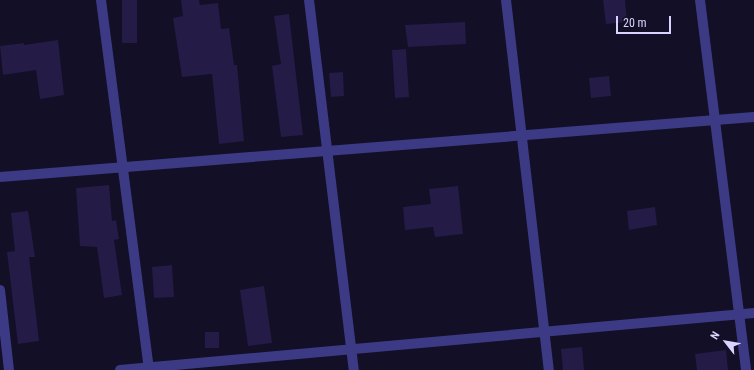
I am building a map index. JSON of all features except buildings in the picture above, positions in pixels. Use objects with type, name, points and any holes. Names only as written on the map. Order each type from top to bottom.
[{"type":"street","points":[[101,0],[149,369]]},
{"type":"street","points":[[309,0],[354,370]]},
{"type":"street","points":[[506,0],[549,370]]},
{"type":"street","points":[[700,0],[746,370]]},
{"type":"street","points":[[0,177],[754,117]]},
{"type":"street","points":[[0,290],[9,370]]},
{"type":"street","points":[[120,370],[149,369],[351,349],[754,313]]}]
